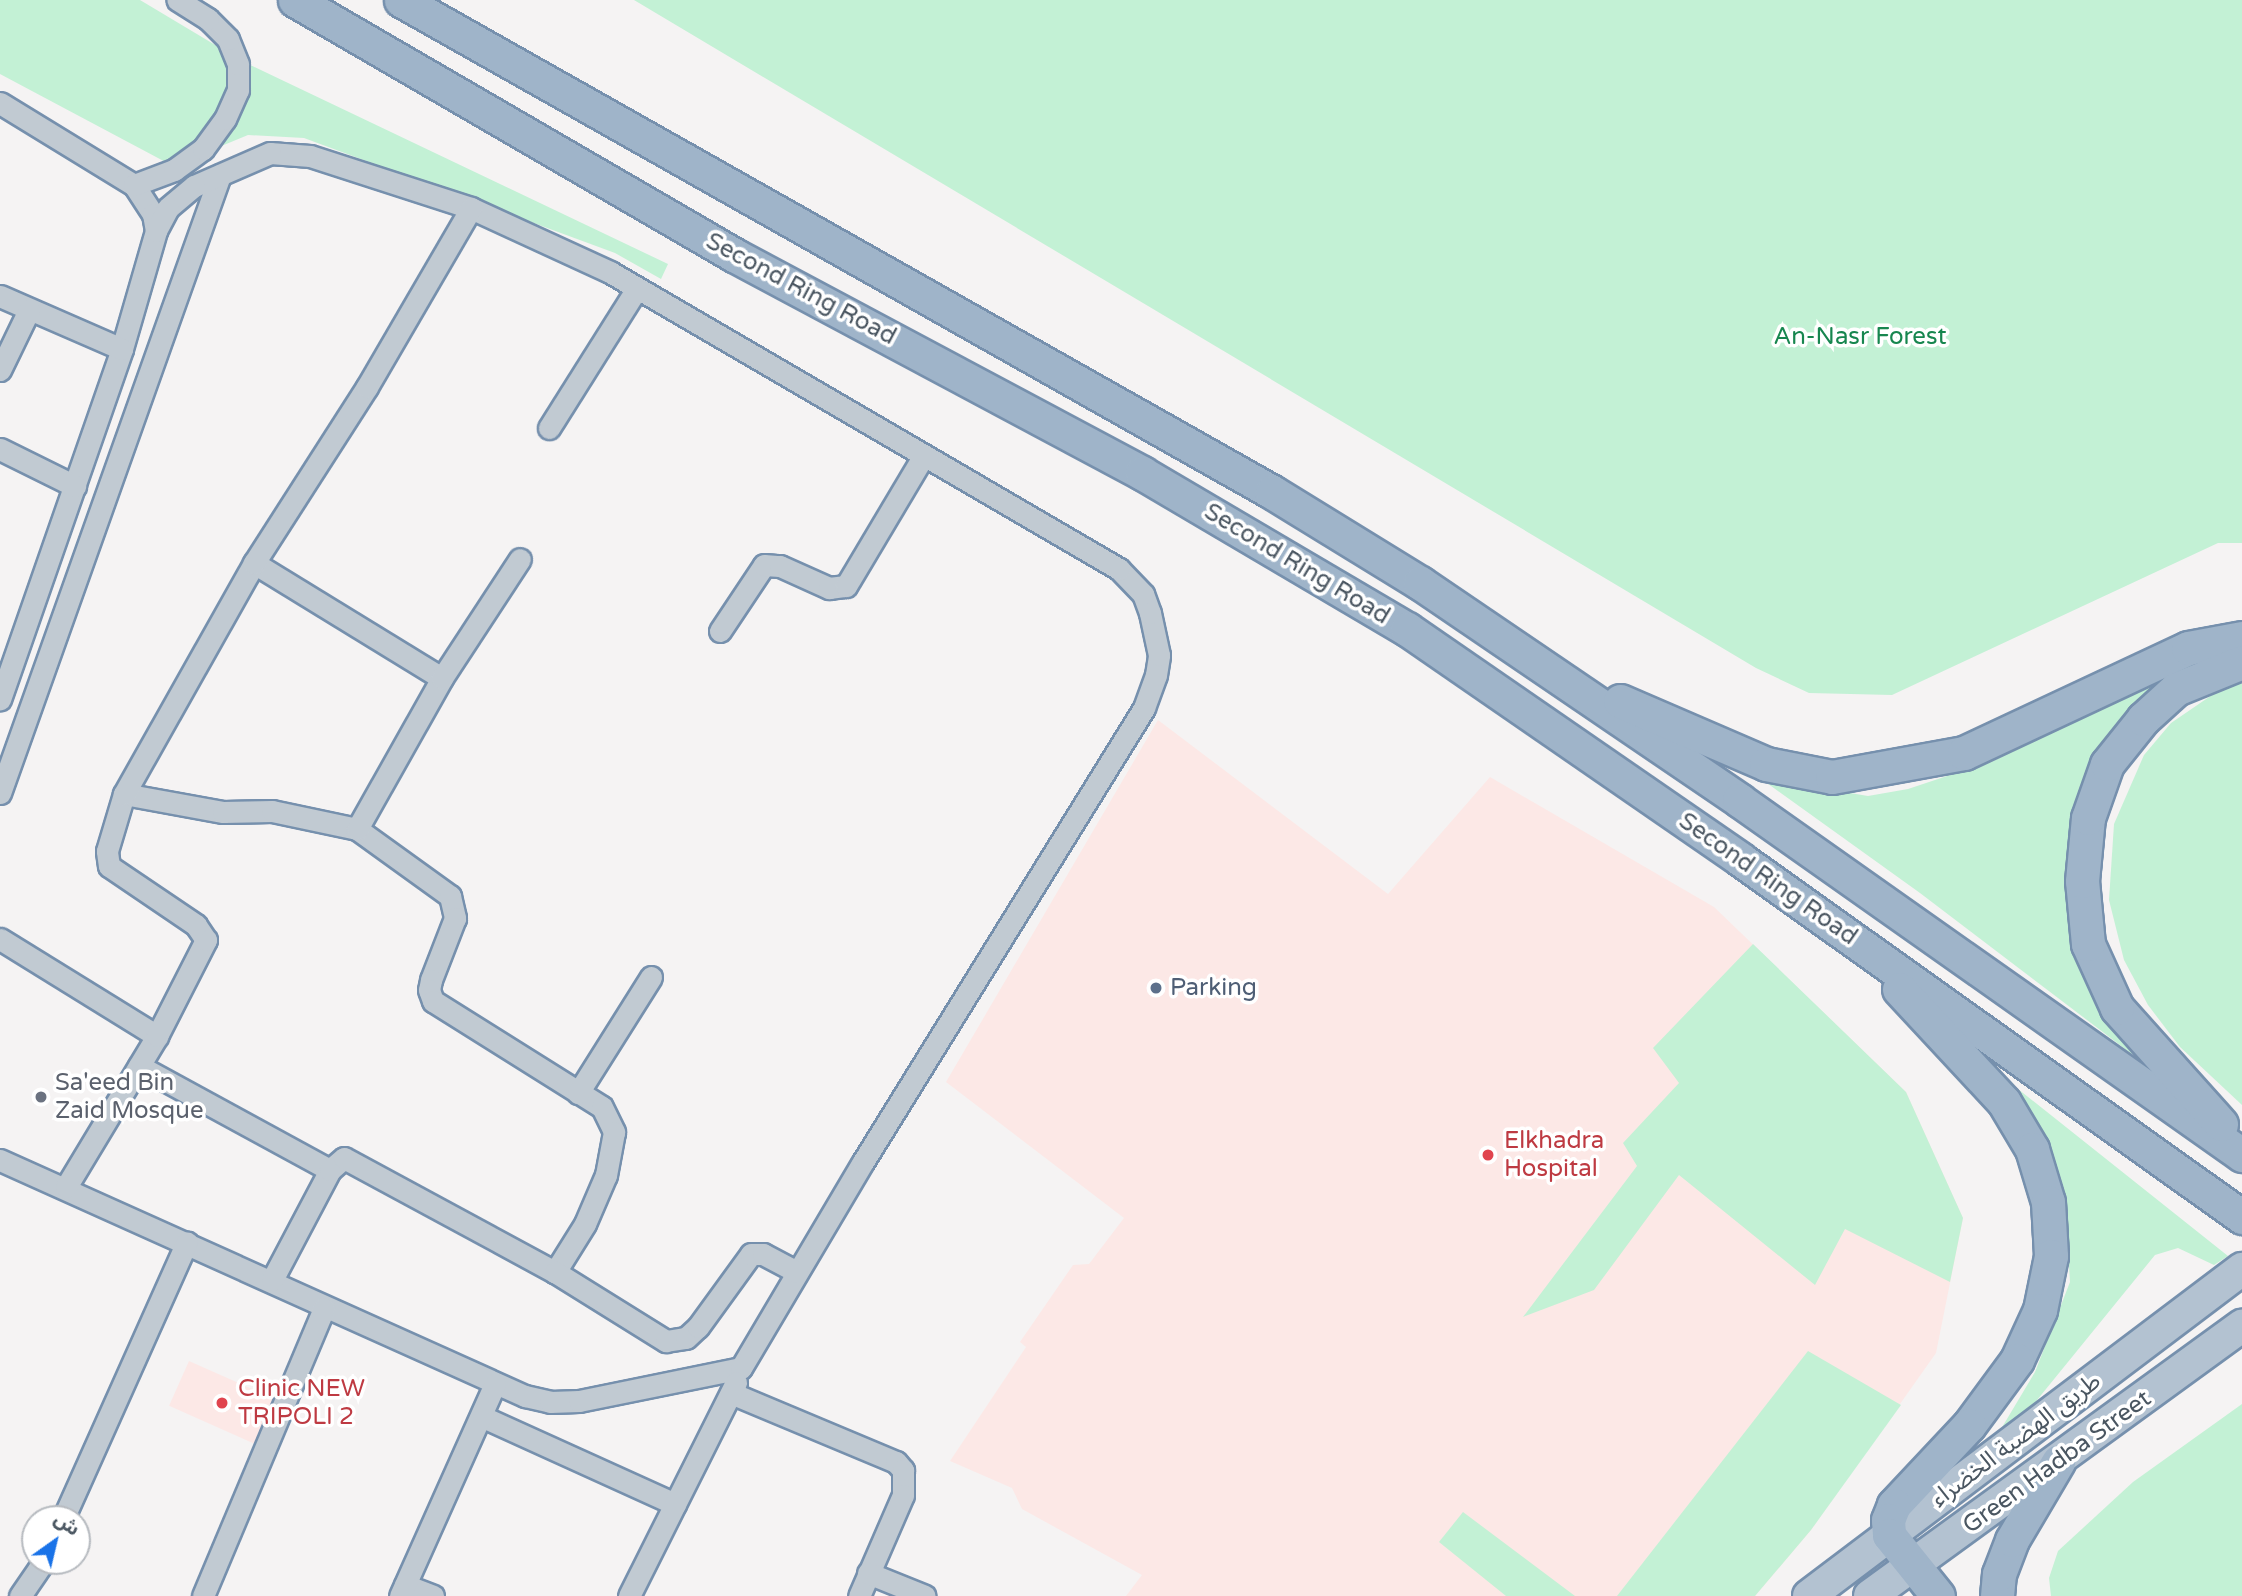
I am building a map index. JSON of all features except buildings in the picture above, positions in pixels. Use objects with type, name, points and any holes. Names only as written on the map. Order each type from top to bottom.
[{"type":"highway","name":"Second Ring Road","points":[[295,0],[734,255],[1282,553],[1407,629],[1856,940],[2242,1217]]},
{"type":"highway","name":"Second Ring Road","points":[[401,0],[1272,492],[1420,583],[2242,1155]]},
{"type":"highway","points":[[1548,670],[1766,764],[1832,777],[1964,753],[2188,648],[2242,638]]},
{"type":"highway","points":[[2242,663],[2176,689],[2143,719],[2107,764],[2088,818],[2081,912],[2088,944],[2117,1008],[2242,1146]]},
{"type":"highway","points":[[1856,940],[2004,1102],[2032,1149],[2048,1202],[2051,1256],[2040,1310],[2017,1360],[1969,1425],[1894,1505],[1888,1520],[1889,1535],[1938,1596]]},
{"type":"highway","points":[[1997,1596],[1998,1574],[2012,1540],[2058,1462]]},
{"type":"main road","name":"طريق الهضبة الخضراء","points":[[1809,1596],[2233,1276]]},
{"type":"main road","name":"Green Hadba Street","points":[[1870,1596],[2242,1326]]},
{"type":"street","points":[[134,184],[189,161],[235,103],[239,77],[234,51],[218,29],[187,3]]},
{"type":"street","points":[[0,103],[134,184],[153,214],[156,231]]},
{"type":"street","points":[[0,699],[6,662],[75,486],[122,349],[156,231],[181,197],[254,157],[298,153],[471,208],[637,288],[1132,579],[1150,613],[1159,655],[1144,708],[797,1272],[741,1368],[629,1596]]},
{"type":"street","points":[[0,793],[220,175]]},
{"type":"street","points":[[66,1187],[157,1036],[206,940],[196,925],[109,866],[107,851],[124,794],[254,563],[367,387],[471,208]]},
{"type":"street","points":[[549,428],[637,288]]},
{"type":"street","points":[[0,296],[122,349]]},
{"type":"street","points":[[0,370],[29,310]]},
{"type":"street","points":[[0,449],[75,486]]},
{"type":"street","points":[[720,631],[764,565],[779,566],[829,588],[846,586],[924,455]]},
{"type":"street","points":[[357,829],[442,678],[520,559]]},
{"type":"street","points":[[254,563],[442,678]]},
{"type":"street","points":[[124,794],[223,812],[272,811],[357,829],[450,896],[455,918],[429,990],[433,1001],[601,1107],[611,1122],[613,1145],[585,1224],[555,1272]]},
{"type":"street","points":[[0,939],[157,1036]]},
{"type":"street","points":[[578,1093],[651,977]]},
{"type":"street","points":[[139,1066],[330,1170]]},
{"type":"street","points":[[272,1280],[330,1170],[344,1158],[351,1159],[555,1272],[666,1340],[674,1341],[698,1327],[751,1254],[763,1254],[797,1272]]},
{"type":"street","points":[[0,1160],[272,1280],[324,1308],[495,1384],[550,1402],[579,1401],[741,1368]]},
{"type":"street","points":[[69,1505],[187,1242]]},
{"type":"street","points":[[203,1596],[324,1308]]},
{"type":"street","points":[[433,1596],[403,1591],[495,1384]]},
{"type":"street","points":[[731,1393],[896,1462],[903,1470],[904,1495],[859,1596]]},
{"type":"street","points":[[482,1417],[675,1504]]},
{"type":"street","points":[[868,1573],[925,1596]]},
{"type":"street","points":[[20,1596],[34,1575]]},
{"type":"shaded area","name":"Elkhadra Hospital","points":[[1158,720],[1388,894],[1490,777],[1714,907],[1906,1092],[1963,1218],[1936,1353],[1811,1530],[1755,1596],[1126,1596],[1142,1575],[1022,1509],[1012,1488],[950,1461],[1026,1347],[1020,1342],[1073,1265],[1089,1264],[1124,1218],[946,1082]]},
{"type":"shaded area","name":"Clinic NEW TRIPOLI 2","points":[[189,1361],[275,1399],[255,1444],[169,1406]]},
{"type":"green space","points":[[0,0],[140,0],[242,61],[668,264],[661,279],[615,253],[304,138],[248,135],[173,166],[0,74]]},
{"type":"green space","name":"An-Nasr Forest","points":[[634,0],[2242,0],[2242,543],[2218,543],[1892,695],[1809,693],[1756,668]]},
{"type":"green space","points":[[2196,659],[2106,750],[2092,978],[2133,1055],[1920,893],[1760,778],[1868,796],[1908,789],[1995,760]]},
{"type":"green space","points":[[2242,682],[2242,1105],[2180,1047],[2148,1005],[2124,960],[2109,900],[2114,824],[2144,755],[2171,723],[2212,695]]},
{"type":"green space","points":[[1753,944],[1906,1092],[1963,1218],[1950,1282],[1845,1229],[1815,1285],[1679,1175],[1594,1290],[1523,1317],[1637,1166],[1623,1143],[1679,1083],[1653,1048]]},
{"type":"green space","points":[[2013,1085],[2228,1256],[2214,1265],[2178,1248],[2155,1255],[2033,1405],[2001,1429],[2035,1372],[2070,1282],[2065,1197],[2050,1148]]},
{"type":"green space","points":[[1808,1351],[1901,1405],[1811,1530],[1755,1596],[1617,1596]]},
{"type":"green space","points":[[2242,1404],[2242,1596],[2051,1596],[2049,1578],[2058,1551],[2133,1482]]},
{"type":"green space","points":[[1463,1512],[1575,1596],[1506,1596],[1439,1542]]},
{"type":"place","name":"Parking","points":[[1156,988]]},
{"type":"place","name":"Sa'eed Bin Zaid Mosque","points":[[41,1097]]},
{"type":"place","name":"Elkhadra Hospital","points":[[1488,1155]]},
{"type":"place","name":"Clinic NEW TRIPOLI 2","points":[[222,1403]]}]
